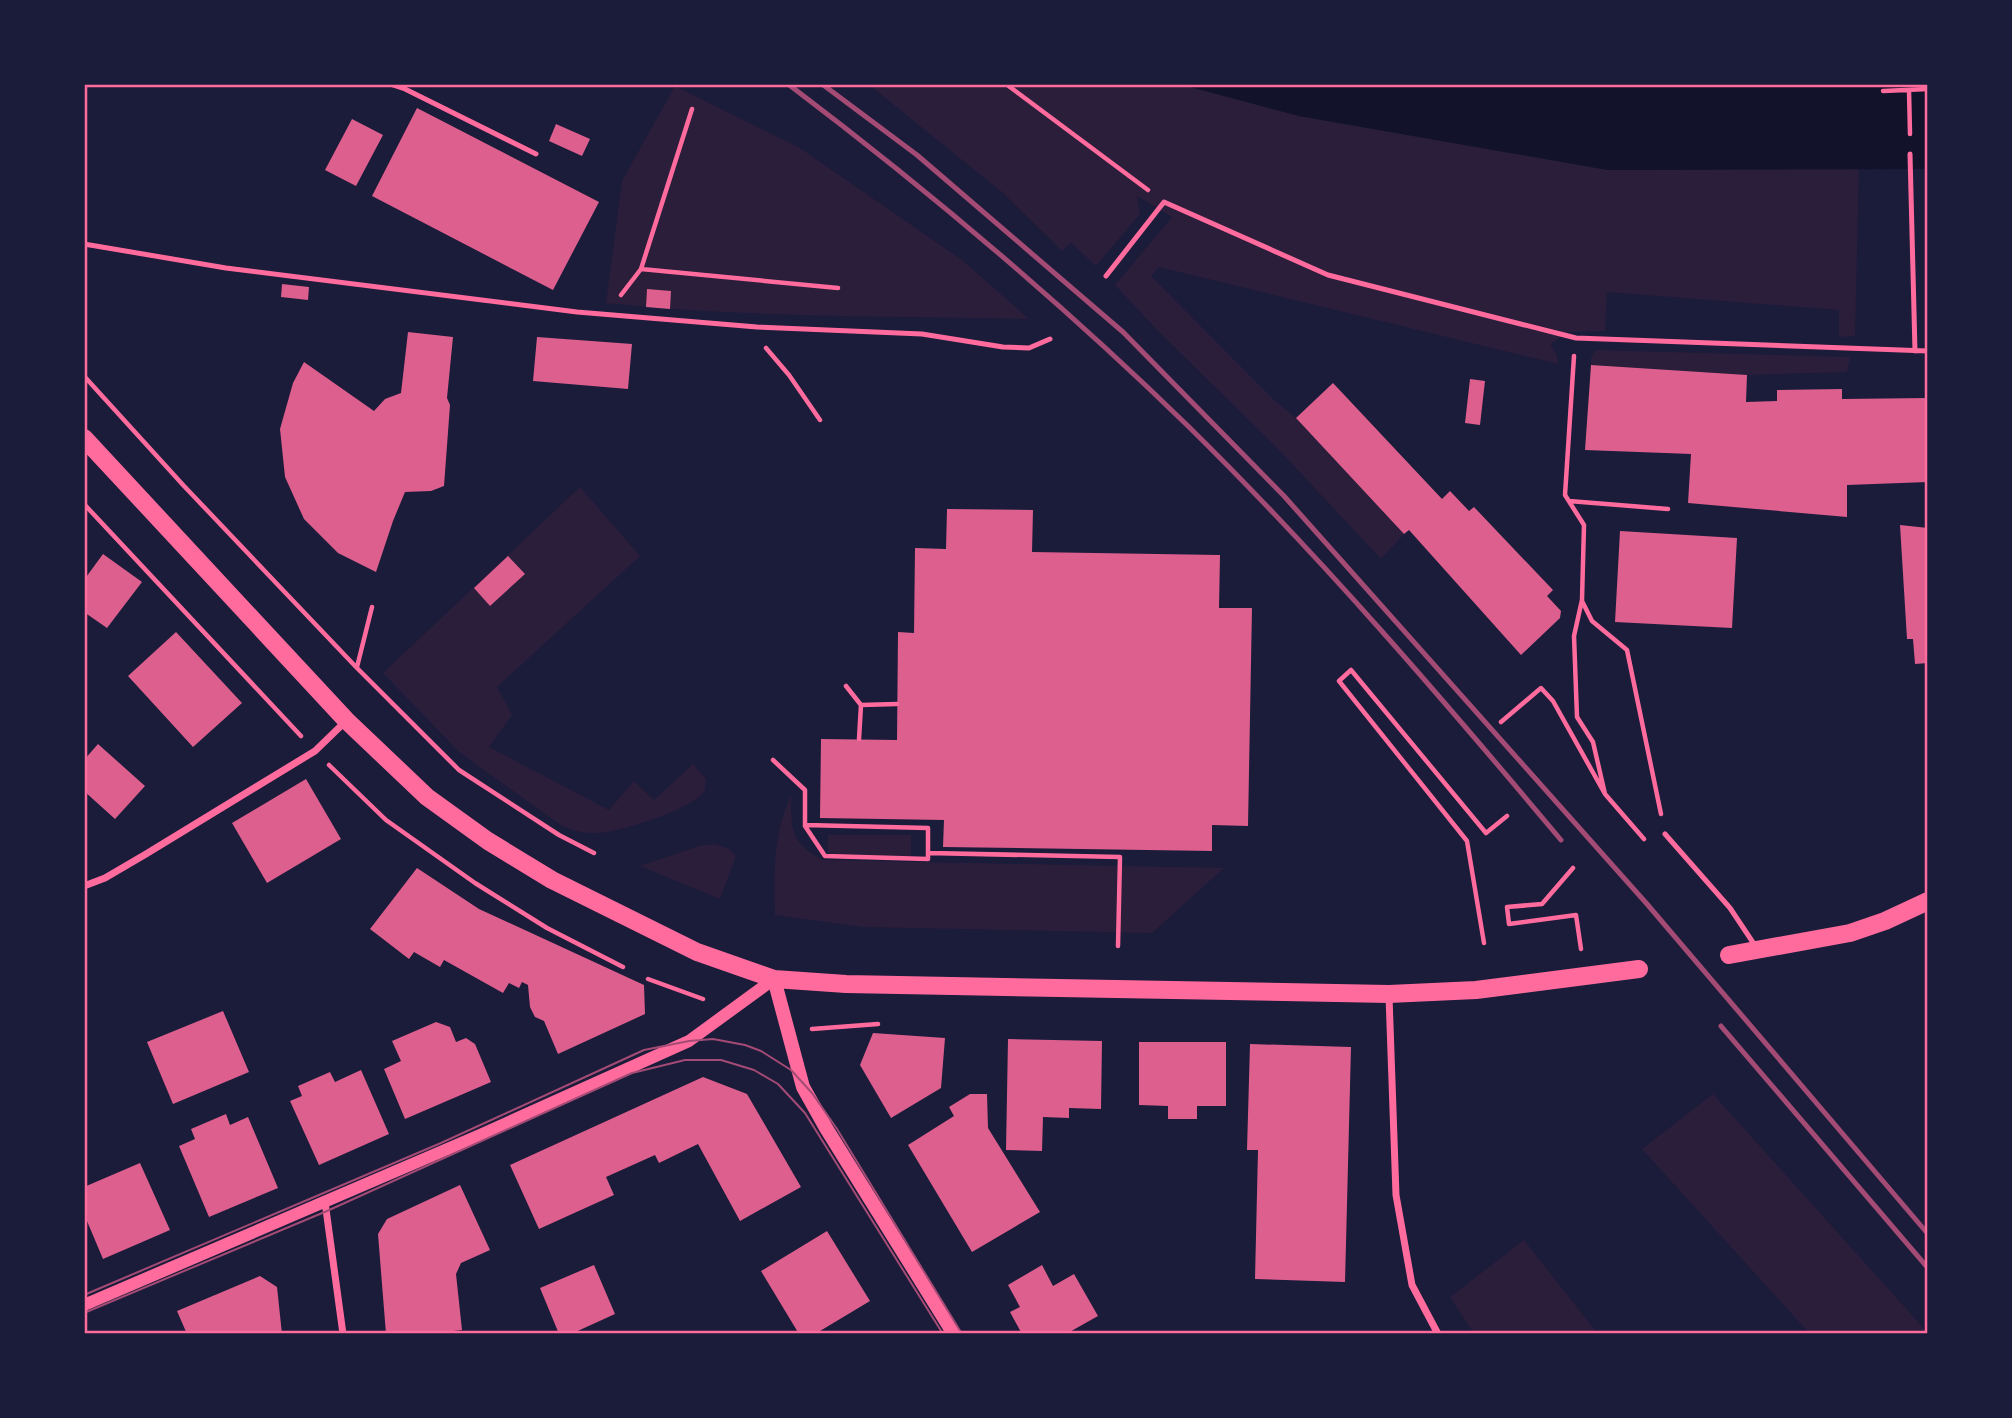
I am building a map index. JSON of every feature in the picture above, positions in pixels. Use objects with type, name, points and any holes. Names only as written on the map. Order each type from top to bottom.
[{"type":"main road","points":[[84,438],[346,720],[427,797],[498,847],[552,880],[697,952],[775,979],[862,985],[1389,994],[1476,990],[1639,969]]},
{"type":"main road","points":[[1728,955],[1850,933],[1885,921],[1928,901]]},
{"type":"main road","points":[[775,979],[803,1087],[954,1334]]},
{"type":"street","points":[[84,886],[105,878],[315,751],[346,720]]},
{"type":"street","points":[[84,1305],[689,1041],[775,979]]},
{"type":"street","points":[[1389,994],[1396,1195],[1412,1284],[1438,1334]]},
{"type":"street","points":[[325,1202],[343,1334]]},
{"type":"lane","points":[[390,84],[536,153]]},
{"type":"lane","points":[[1910,154],[1915,351]]},
{"type":"lane","points":[[1106,276],[1164,202],[1328,275],[1576,338],[1928,351]]},
{"type":"lane","points":[[84,244],[226,268],[364,287],[605,315],[757,327],[922,334],[1003,347],[1029,348],[1050,339]]},
{"type":"lane","points":[[1665,834],[1730,908],[1758,950]]},
{"type":"path","points":[[1006,84],[1164,202]]},
{"type":"path","points":[[1883,91],[1928,89]]},
{"type":"path","points":[[1909,90],[1910,140]]},
{"type":"path","points":[[605,315],[641,269],[692,109]]},
{"type":"path","points":[[641,269],[838,288]]},
{"type":"path","points":[[757,327],[757,338],[789,375],[820,420]]},
{"type":"path","points":[[1576,338],[1565,495],[1584,525],[1582,600],[1574,636],[1577,717],[1593,742],[1605,794]]},
{"type":"path","points":[[84,376],[357,668],[459,770],[559,835],[594,853]]},
{"type":"path","points":[[1569,501],[1668,509]]},
{"type":"path","points":[[1582,600],[1592,621],[1628,650],[1665,834]]},
{"type":"path","points":[[357,668],[372,607]]},
{"type":"path","points":[[1484,943],[1467,841],[1339,681],[1351,670],[1486,833],[1507,816]]},
{"type":"path","points":[[846,686],[861,705],[859,739]]},
{"type":"path","points":[[1501,722],[1541,688],[1553,701],[1605,794],[1648,843]]},
{"type":"path","points":[[861,705],[897,704]]},
{"type":"path","points":[[773,760],[805,790],[805,825],[825,856],[928,859],[928,828],[805,825]]},
{"type":"path","points":[[928,853],[1120,858],[1118,946]]},
{"type":"path","points":[[1573,868],[1542,904],[1507,907],[1509,924],[1576,915],[1585,976]]},
{"type":"shaded area","points":[[868,84],[1179,84],[1299,116],[1608,170],[1859,168],[1855,336],[1839,337],[1839,310],[1607,292],[1605,331],[1569,332],[1550,344],[1557,355],[1558,364],[1159,267],[1151,276],[1274,400],[1296,418],[1404,534],[1381,559],[1279,450],[1115,285],[1172,217],[1137,196],[1140,214],[1096,266],[1071,243],[1062,251],[1003,193]]},
{"type":"shaded area","points":[[1179,84],[1928,84],[1928,169],[1608,170],[1299,116]]},
{"type":"shaded area","points":[[675,86],[800,148],[962,260],[1029,319],[764,314],[606,303],[622,181]]},
{"type":"shaded area","points":[[1596,350],[1850,357],[1847,372],[1747,375],[1591,365],[1591,358]]},
{"type":"shaded area","points":[[580,487],[640,556],[497,687],[512,715],[489,747],[609,810],[634,781],[654,800],[693,764],[706,779],[705,790],[688,804],[639,824],[599,833],[580,832],[562,826],[459,752],[383,673]]},
{"type":"shaded area","points":[[791,794],[792,826],[798,841],[823,860],[1224,868],[1152,933],[862,927],[775,915],[778,839]]},
{"type":"shaded area","points":[[828,835],[911,835],[911,856],[845,856],[828,853]]},
{"type":"shaded area","points":[[715,844],[729,849],[736,856],[720,899],[640,866],[699,846]]},
{"type":"shaded area","points":[[1713,1094],[1928,1334],[1810,1334],[1642,1149]]},
{"type":"shaded area","points":[[1524,1240],[1598,1334],[1474,1334],[1450,1297]]},
{"type":"building","points":[[417,108],[599,202],[553,290],[372,196]]},
{"type":"building","points":[[352,119],[383,135],[356,186],[325,170]]},
{"type":"building","points":[[556,124],[590,139],[582,156],[549,141]]},
{"type":"building","points":[[282,284],[309,287],[308,300],[281,297]]},
{"type":"building","points":[[647,289],[671,291],[670,309],[646,307]]},
{"type":"building","points":[[408,332],[453,337],[447,398],[450,405],[444,486],[431,491],[405,492],[376,572],[338,553],[304,519],[285,477],[280,429],[293,383],[304,362],[374,411],[385,399],[401,393]]},
{"type":"building","points":[[537,337],[632,344],[628,389],[533,381]]},
{"type":"building","points":[[1591,365],[1747,375],[1746,402],[1777,401],[1777,390],[1842,389],[1842,399],[1928,398],[1928,482],[1847,485],[1847,517],[1688,503],[1691,454],[1585,450]]},
{"type":"building","points":[[1470,379],[1485,381],[1480,425],[1465,423]]},
{"type":"building","points":[[1333,383],[1442,499],[1450,491],[1469,511],[1474,507],[1553,590],[1547,596],[1561,611],[1560,618],[1521,655],[1409,530],[1404,534],[1296,418]]},
{"type":"building","points":[[947,509],[1033,510],[1032,552],[1220,555],[1219,608],[1252,608],[1248,826],[1212,825],[1212,851],[943,847],[944,820],[820,818],[821,739],[897,740],[898,632],[914,633],[915,548],[946,549]]},
{"type":"building","points":[[1900,525],[1928,528],[1928,663],[1915,664],[1913,639],[1907,639]]},
{"type":"building","points":[[1620,531],[1737,538],[1732,628],[1615,622]]},
{"type":"building","points":[[103,554],[142,582],[107,628],[84,612],[84,580]]},
{"type":"building","points":[[508,556],[525,574],[490,606],[474,588]]},
{"type":"building","points":[[176,632],[242,703],[193,747],[128,676]]},
{"type":"building","points":[[98,744],[145,786],[115,819],[84,791],[84,760]]},
{"type":"building","points":[[306,779],[341,839],[267,883],[232,823]]},
{"type":"building","points":[[417,868],[479,909],[644,985],[645,1014],[558,1054],[544,1021],[535,1017],[530,1007],[528,985],[522,982],[519,988],[509,983],[503,993],[444,960],[440,967],[414,952],[409,959],[370,929]]},
{"type":"building","points":[[223,1011],[249,1072],[173,1104],[147,1042]]},
{"type":"building","points":[[436,1022],[450,1027],[456,1042],[466,1038],[475,1044],[491,1082],[405,1119],[384,1069],[401,1061],[392,1041]]},
{"type":"building","points":[[873,1033],[945,1038],[941,1088],[891,1118],[860,1065]]},
{"type":"building","points":[[1008,1039],[1102,1041],[1101,1109],[1069,1108],[1069,1118],[1043,1117],[1042,1151],[1006,1150]]},
{"type":"building","points":[[1139,1042],[1226,1042],[1226,1106],[1197,1106],[1197,1119],[1168,1119],[1168,1106],[1139,1105]]},
{"type":"building","points":[[1250,1044],[1351,1047],[1345,1282],[1255,1279],[1258,1150],[1247,1150]]},
{"type":"building","points":[[361,1070],[389,1134],[319,1165],[290,1101],[302,1096],[298,1086],[330,1072],[335,1082]]},
{"type":"building","points":[[703,1077],[747,1094],[801,1187],[740,1221],[698,1144],[659,1163],[655,1155],[606,1177],[614,1195],[539,1229],[510,1165]]},
{"type":"building","points":[[970,1094],[987,1094],[988,1128],[1040,1212],[972,1252],[908,1145],[954,1116],[949,1107]]},
{"type":"building","points":[[226,1114],[230,1125],[248,1117],[278,1188],[209,1217],[179,1146],[195,1139],[191,1129]]},
{"type":"building","points":[[140,1163],[170,1230],[103,1259],[84,1214],[84,1187]]},
{"type":"building","points":[[460,1185],[490,1250],[461,1263],[456,1274],[462,1330],[428,1334],[386,1334],[378,1234],[387,1219]]},
{"type":"building","points":[[827,1231],[870,1301],[815,1334],[799,1334],[761,1271]]},
{"type":"building","points":[[594,1265],[615,1314],[571,1334],[559,1334],[540,1288]]},
{"type":"building","points":[[1042,1265],[1053,1286],[1074,1274],[1098,1316],[1066,1334],[1022,1334],[1010,1312],[1020,1307],[1008,1285]]},
{"type":"building","points":[[260,1276],[277,1287],[282,1334],[187,1334],[177,1311]]},
{"type":"tram line","points":[[84,1295],[441,1143],[644,1050],[713,1039],[761,1051],[791,1070],[812,1093],[837,1129],[962,1334]]},
{"type":"tram line","points":[[84,1313],[327,1211],[632,1073],[685,1060],[721,1060],[754,1070],[778,1084],[805,1113],[943,1334]]},
{"type":"railway","points":[[788,84],[994,249],[1093,336],[1189,427],[1286,526],[1380,629],[1561,840]]},
{"type":"railway","points":[[822,84],[917,155],[1123,332],[1284,496],[1647,904],[1928,1234]]},
{"type":"railway","points":[[1721,1026],[1928,1268]]}]
